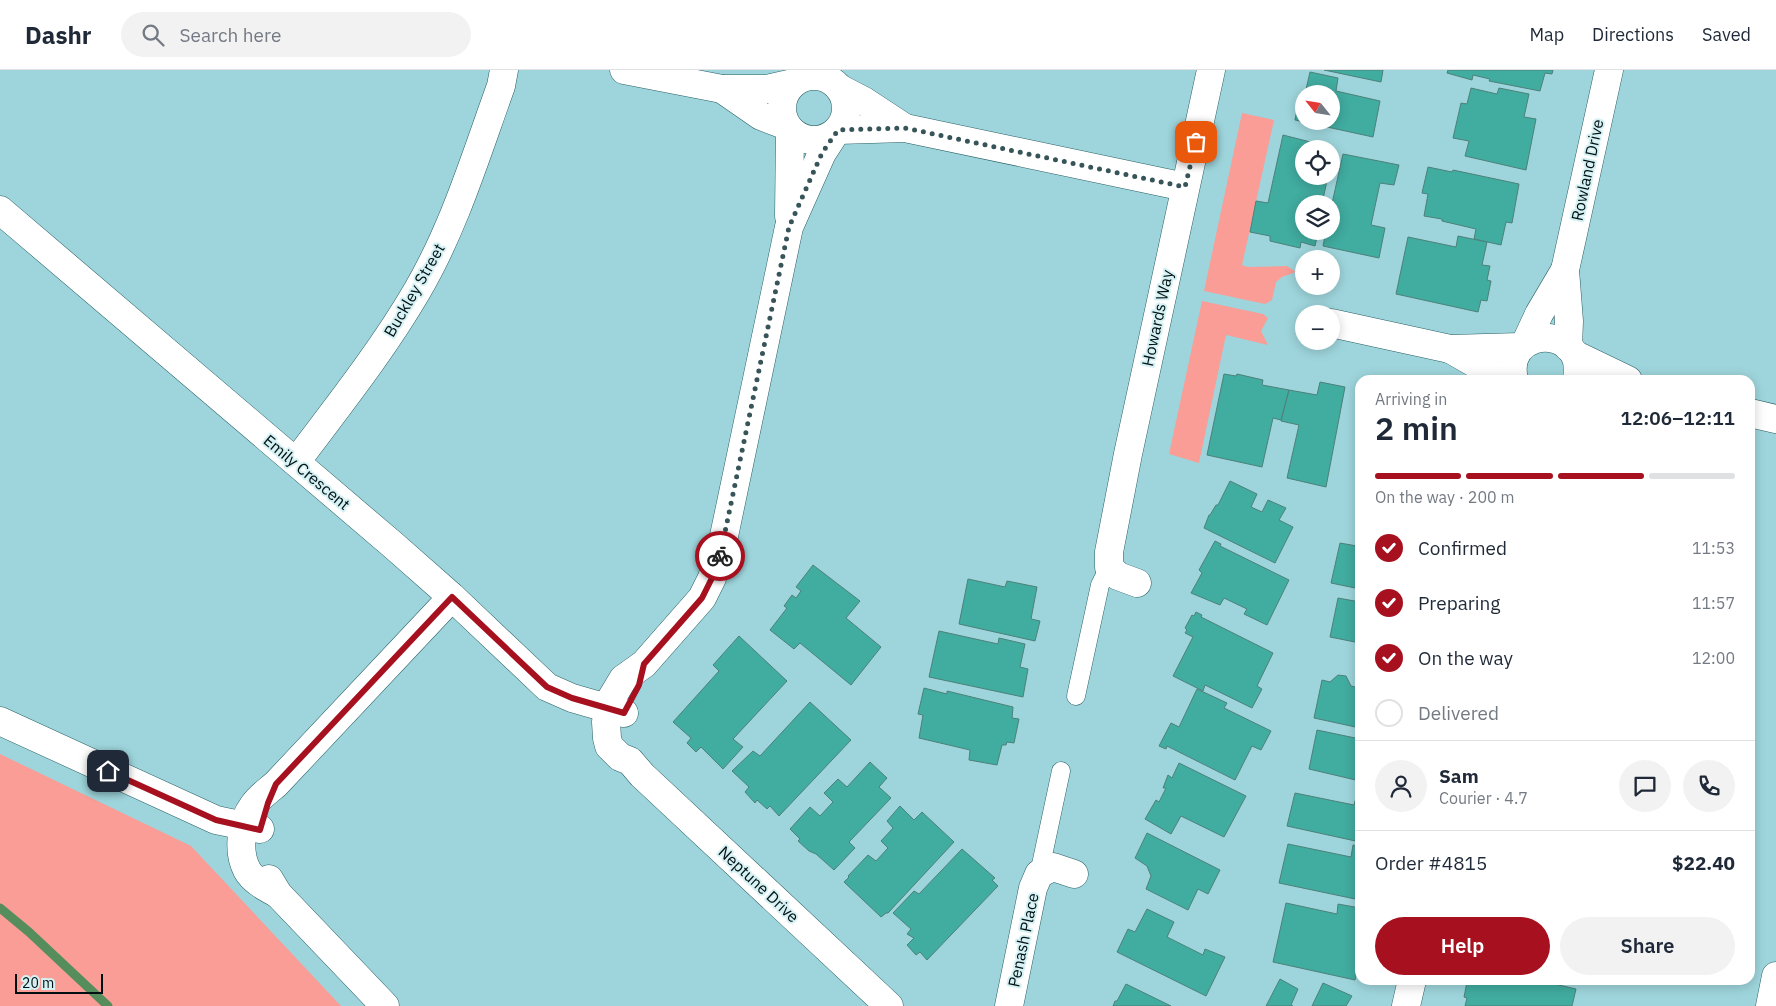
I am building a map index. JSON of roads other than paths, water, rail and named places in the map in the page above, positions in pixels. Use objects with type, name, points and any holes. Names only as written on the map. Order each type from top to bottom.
[{"type":"street","name":"Buckley Street","points":[[296,462],[380,349],[417,291],[439,250],[501,86],[504,70]]},
{"type":"street","points":[[624,70],[722,89],[766,89],[797,78],[817,76],[837,81],[905,128]]},
{"type":"street","name":"Howards Way","points":[[1109,568],[1109,552],[1126,464],[1211,70]]},
{"type":"street","name":"Rowland Drive","points":[[1514,375],[1513,361],[1565,270],[1610,70]]},
{"type":"street","points":[[788,128],[782,115],[782,104],[785,94],[797,78]]},
{"type":"street","points":[[836,132],[845,118],[846,110],[845,99],[837,81]]},
{"type":"street","points":[[722,89],[761,116],[788,128],[798,137],[809,140],[821,140],[836,132],[905,128],[1185,187]]},
{"type":"street","name":"Neptune Drive","points":[[788,128],[789,227]]},
{"type":"street","name":"Neptune Drive","points":[[836,132],[822,153],[789,227],[719,557],[710,583],[702,598],[644,664],[623,679],[616,689],[616,711],[606,722],[609,746],[620,757],[630,761],[642,775],[889,1006]]},
{"type":"street","name":"Emily Crescent","points":[[0,210],[452,597],[547,687],[572,698],[616,711]]},
{"type":"street","name":"Rowland Drive","points":[[1565,270],[1573,360]]},
{"type":"street","points":[[1340,326],[1450,349],[1523,345],[1545,338],[1561,342],[1573,360],[1614,375]]},
{"type":"street","points":[[1450,349],[1495,375]]},
{"type":"street","points":[[1755,414],[1776,419]]},
{"type":"street","points":[[1109,568],[1118,576],[1137,583]]},
{"type":"street","points":[[252,828],[268,803],[276,784],[452,597]]},
{"type":"street","points":[[0,721],[216,820],[252,828]]},
{"type":"street","points":[[252,828],[268,877],[278,894],[385,1006]]},
{"type":"street","name":"Penash Place","points":[[1009,1006],[1033,888],[1039,874],[1053,867],[1074,874]]},
{"type":"street","points":[[1770,1006],[1776,976]]},
{"type":"street","points":[[1406,1006],[1411,985]]},
{"type":"lane","name":"Howards Way","points":[[1076,696],[1100,585],[1109,568]]},
{"type":"lane","name":"Penash Place","points":[[1039,874],[1061,770]]},
{"type":"waterway","points":[[0,908],[29,932],[108,1006]]}]
